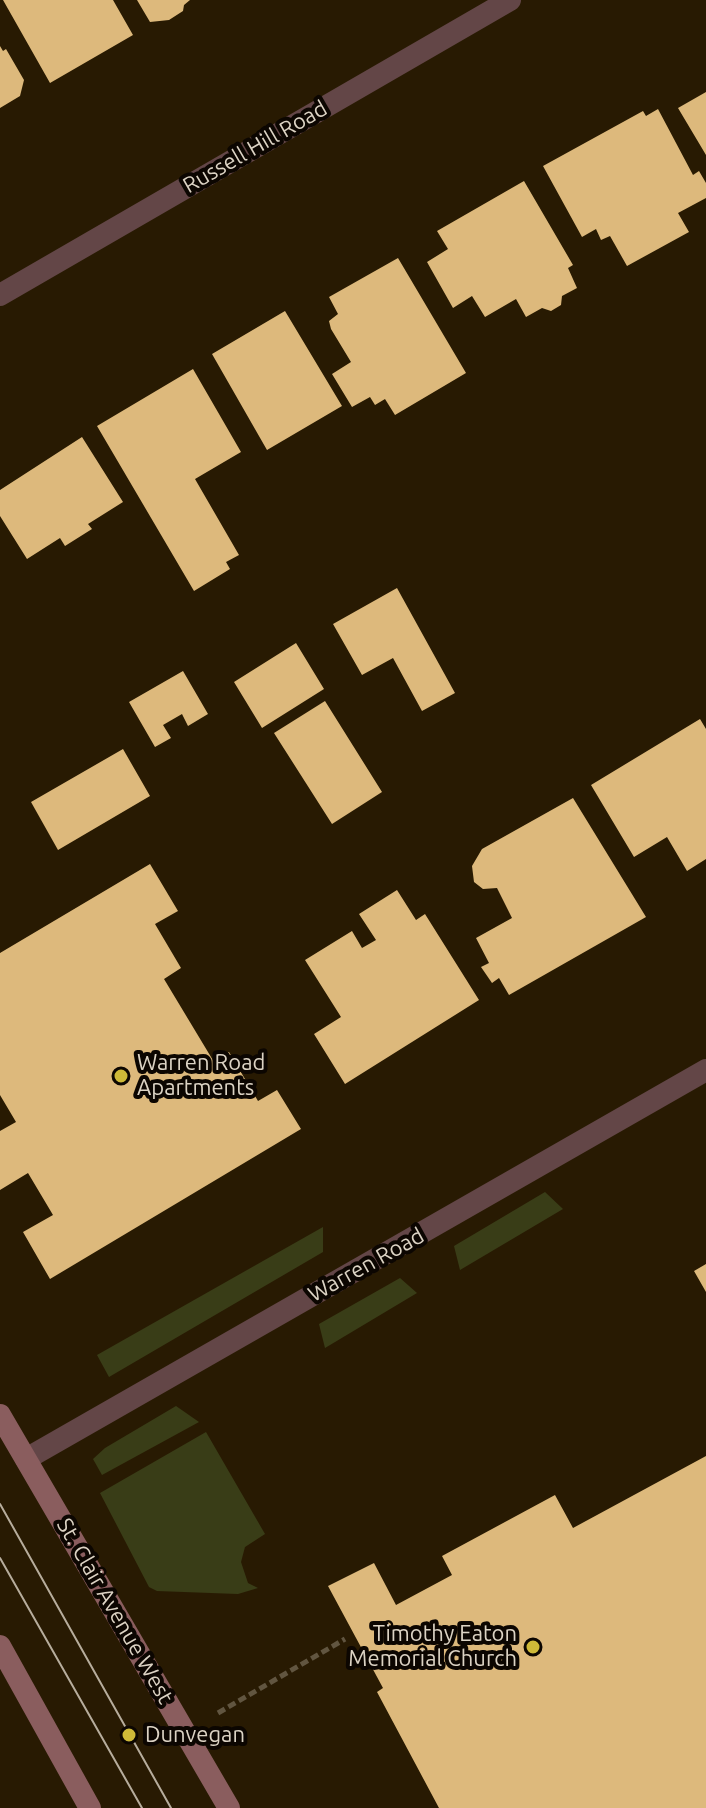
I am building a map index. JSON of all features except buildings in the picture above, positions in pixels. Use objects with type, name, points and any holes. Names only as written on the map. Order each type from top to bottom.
[{"type":"main road","name":"St. Clair Avenue West","points":[[0,1415],[229,1808]]},
{"type":"main road","points":[[0,1646],[90,1808]]},
{"type":"street","name":"Russell Hill Road","points":[[0,295],[510,0]]},
{"type":"street","name":"Warren Road","points":[[26,1459],[706,1070]]},
{"type":"path","points":[[218,1713],[345,1639]]},
{"type":"green space","points":[[545,1192],[563,1209],[460,1270],[454,1246]]},
{"type":"green space","points":[[323,1227],[323,1252],[109,1377],[97,1355]]},
{"type":"green space","points":[[400,1278],[417,1293],[325,1348],[319,1324]]},
{"type":"green space","points":[[176,1406],[199,1422],[102,1475],[93,1459],[105,1448]]},
{"type":"green space","points":[[206,1432],[265,1534],[245,1547],[241,1562],[248,1583],[258,1588],[238,1594],[157,1591],[149,1587],[100,1493]]},
{"type":"tram line","points":[[0,1504],[171,1808]]},
{"type":"tram line","points":[[0,1558],[142,1808]]},
{"type":"place","name":"Warren Road Apartments","points":[[121,1076]]},
{"type":"place","name":"Timothy Eaton Memorial Church","points":[[533,1647]]},
{"type":"place","name":"Dunvegan","points":[[129,1735]]}]
